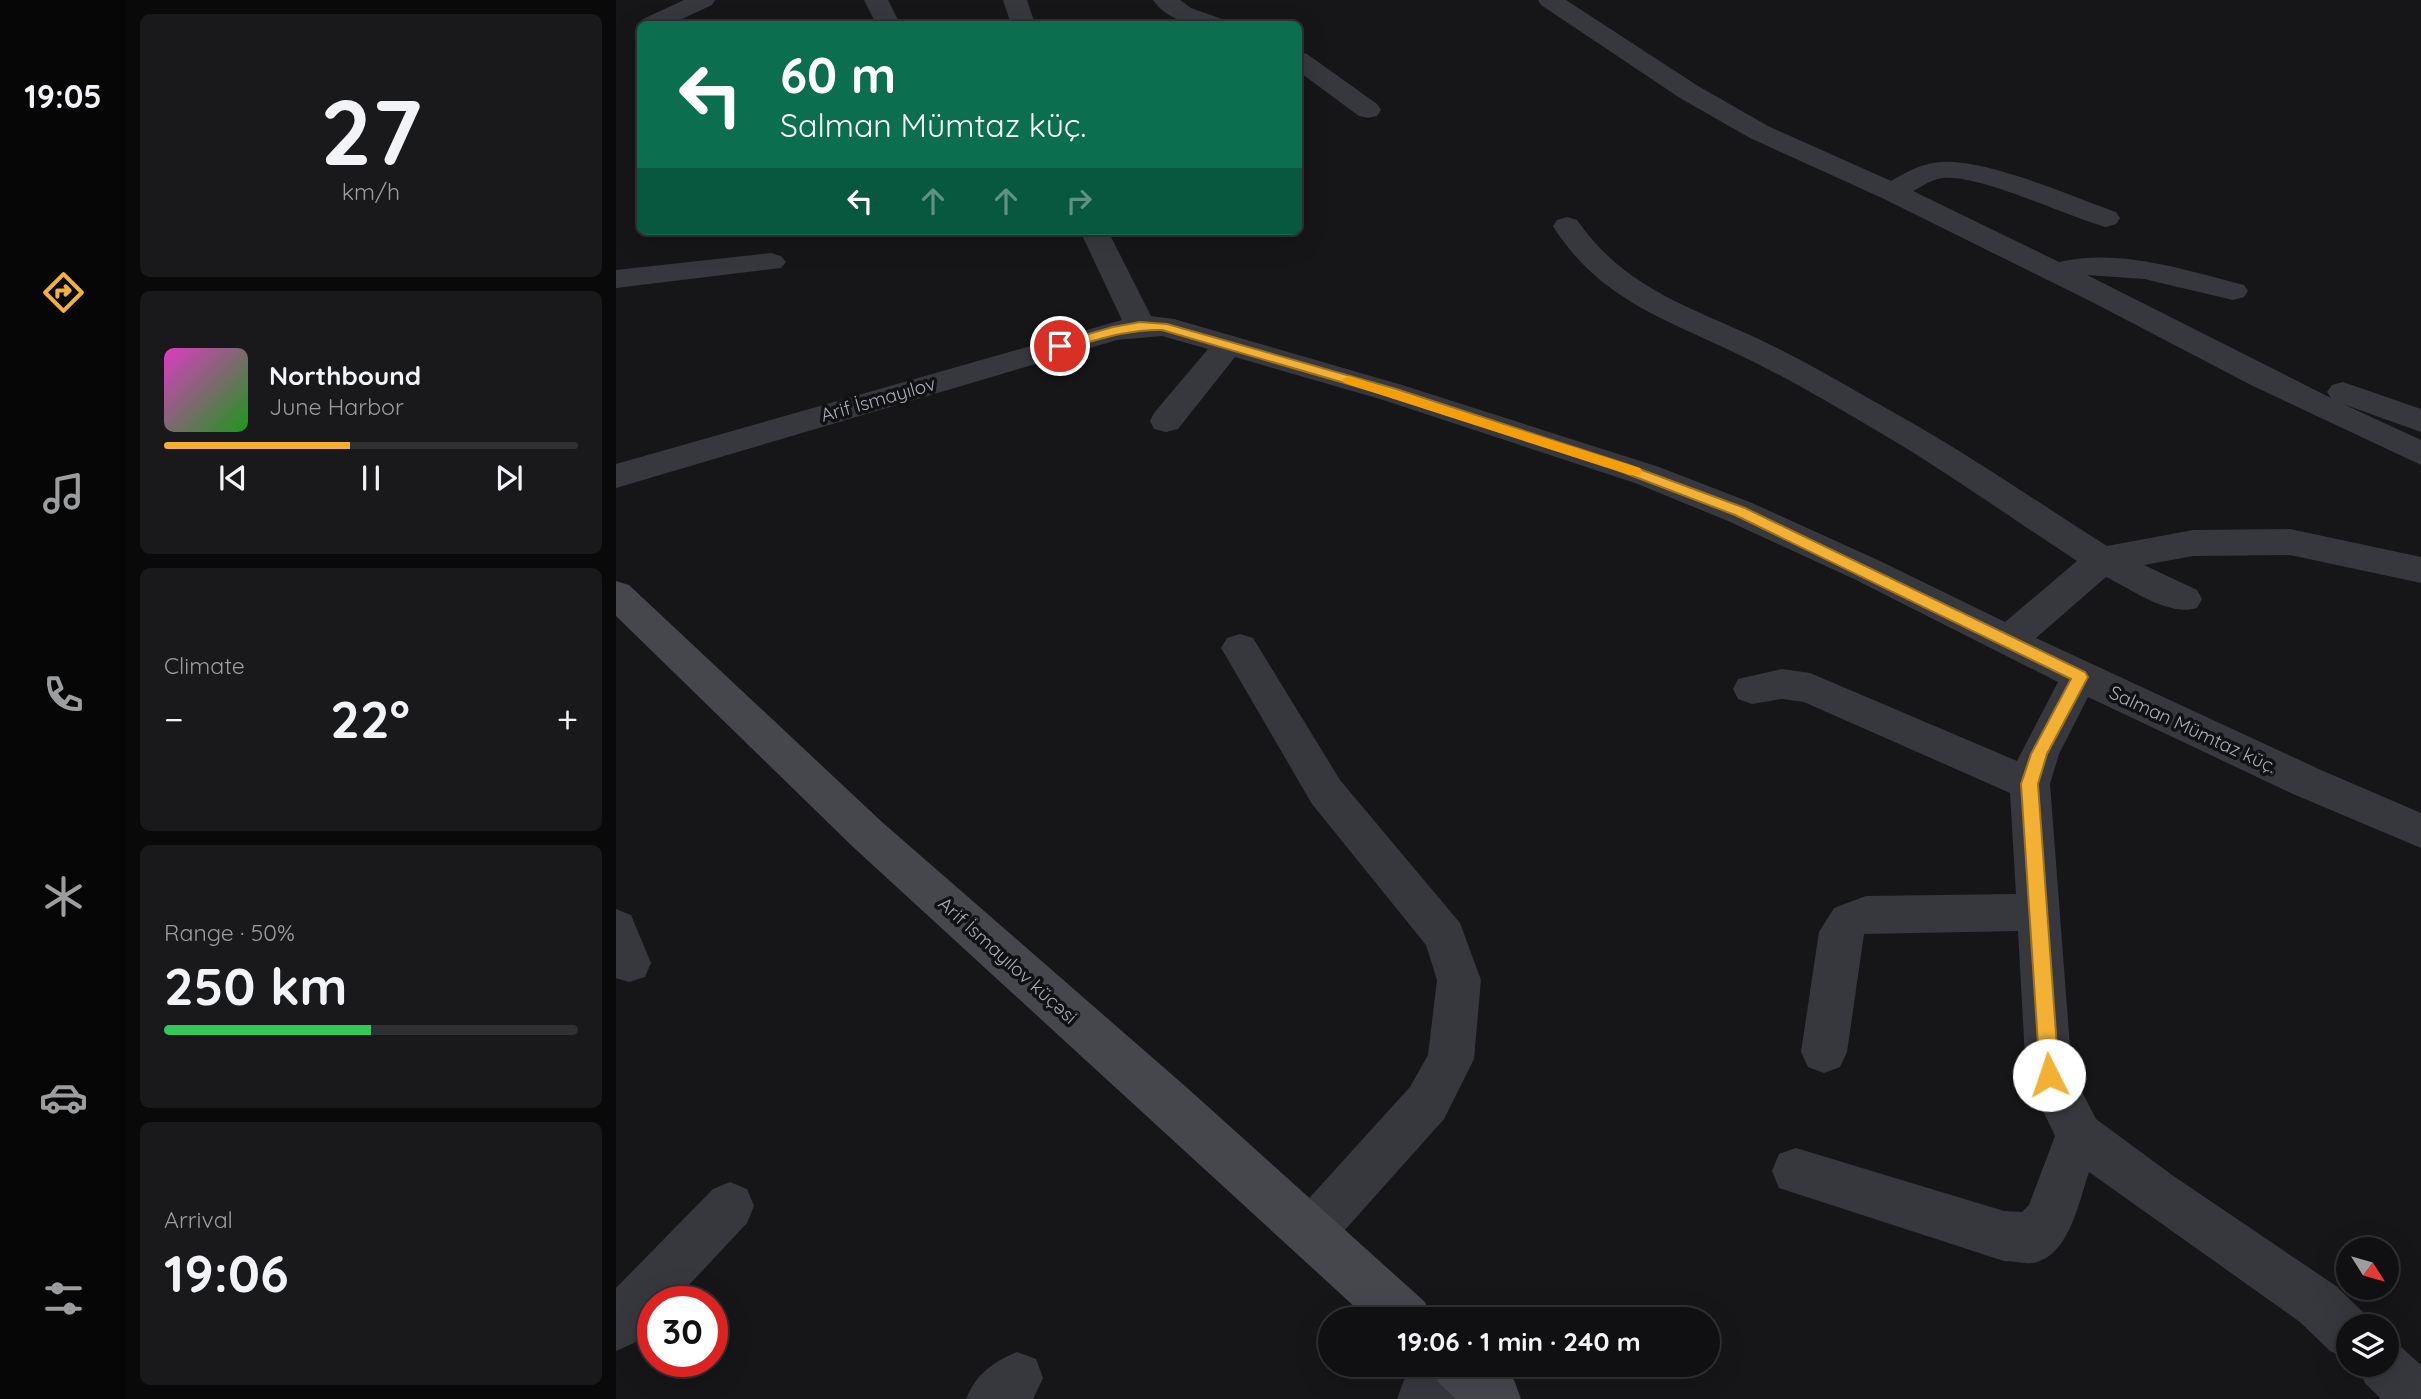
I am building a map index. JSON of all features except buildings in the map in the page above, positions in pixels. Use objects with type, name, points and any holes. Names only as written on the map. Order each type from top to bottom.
[{"type":"street","points":[[658,21],[703,0]]},
{"type":"street","points":[[876,0],[886,21]]},
{"type":"street","points":[[1015,0],[1022,21]]},
{"type":"street","points":[[1165,0],[1182,13],[1205,21]]},
{"type":"street","points":[[1550,0],[1689,92],[1735,118],[2056,272],[2262,378],[2421,454]]},
{"type":"street","points":[[1302,62],[1367,110]]},
{"type":"street","points":[[1892,192],[1940,170],[1975,174],[2106,218]]},
{"type":"street","points":[[1567,226],[1580,245],[1605,271],[1639,296],[1768,356],[1883,421],[2102,560],[2184,599]]},
{"type":"street","points":[[1096,235],[1140,326]]},
{"type":"street","points":[[616,279],[771,262]]},
{"type":"street","points":[[2056,272],[2079,265],[2118,266],[2233,291]]},
{"type":"street","name":"Salman Mümtaz küç.","points":[[1140,326],[1163,326],[1391,392],[1647,475],[1740,512],[1867,570],[2080,677],[2307,782],[2421,831]]},
{"type":"street","name":"Arif İsmayılov","points":[[616,475],[1113,331],[1140,326]]},
{"type":"street","points":[[1166,421],[1227,346]]},
{"type":"street","points":[[2262,378],[2346,393],[2421,421]]},
{"type":"street","points":[[2008,641],[2102,560],[2193,543],[2290,541],[2421,570]]},
{"type":"street","name":"Arif İsmayılov küçəsi","points":[[616,594],[867,834],[1168,1102],[1393,1307]]},
{"type":"street","points":[[1240,648],[1326,792],[1445,936],[1459,980],[1451,1059],[1426,1103],[1310,1233]]},
{"type":"street","points":[[2080,677],[2039,754],[2030,784],[2049,1075],[2078,1135],[2318,1304],[2336,1321]]},
{"type":"street","points":[[1752,689],[1782,684],[1810,688],[2030,784]]},
{"type":"street","points":[[1825,1052],[1841,932],[1849,920],[1866,915],[2038,912]]},
{"type":"street","points":[[1796,1171],[2004,1236],[2033,1238],[2047,1221],[2078,1135]]},
{"type":"street","points":[[616,1325],[730,1206]]},
{"type":"street","points":[[1423,1399],[1444,1377]]},
{"type":"street","points":[[1469,1377],[1495,1399]]},
{"type":"street","points":[[2396,1377],[2419,1399]]},
{"type":"slow traffic","points":[[1349,380],[1635,471]]},
{"type":"route","points":[[1060,346],[1113,331],[1140,326],[1163,326],[1391,392],[1647,475],[1740,512],[1867,570],[2080,677],[2039,754],[2030,784],[2049,1075]]}]
